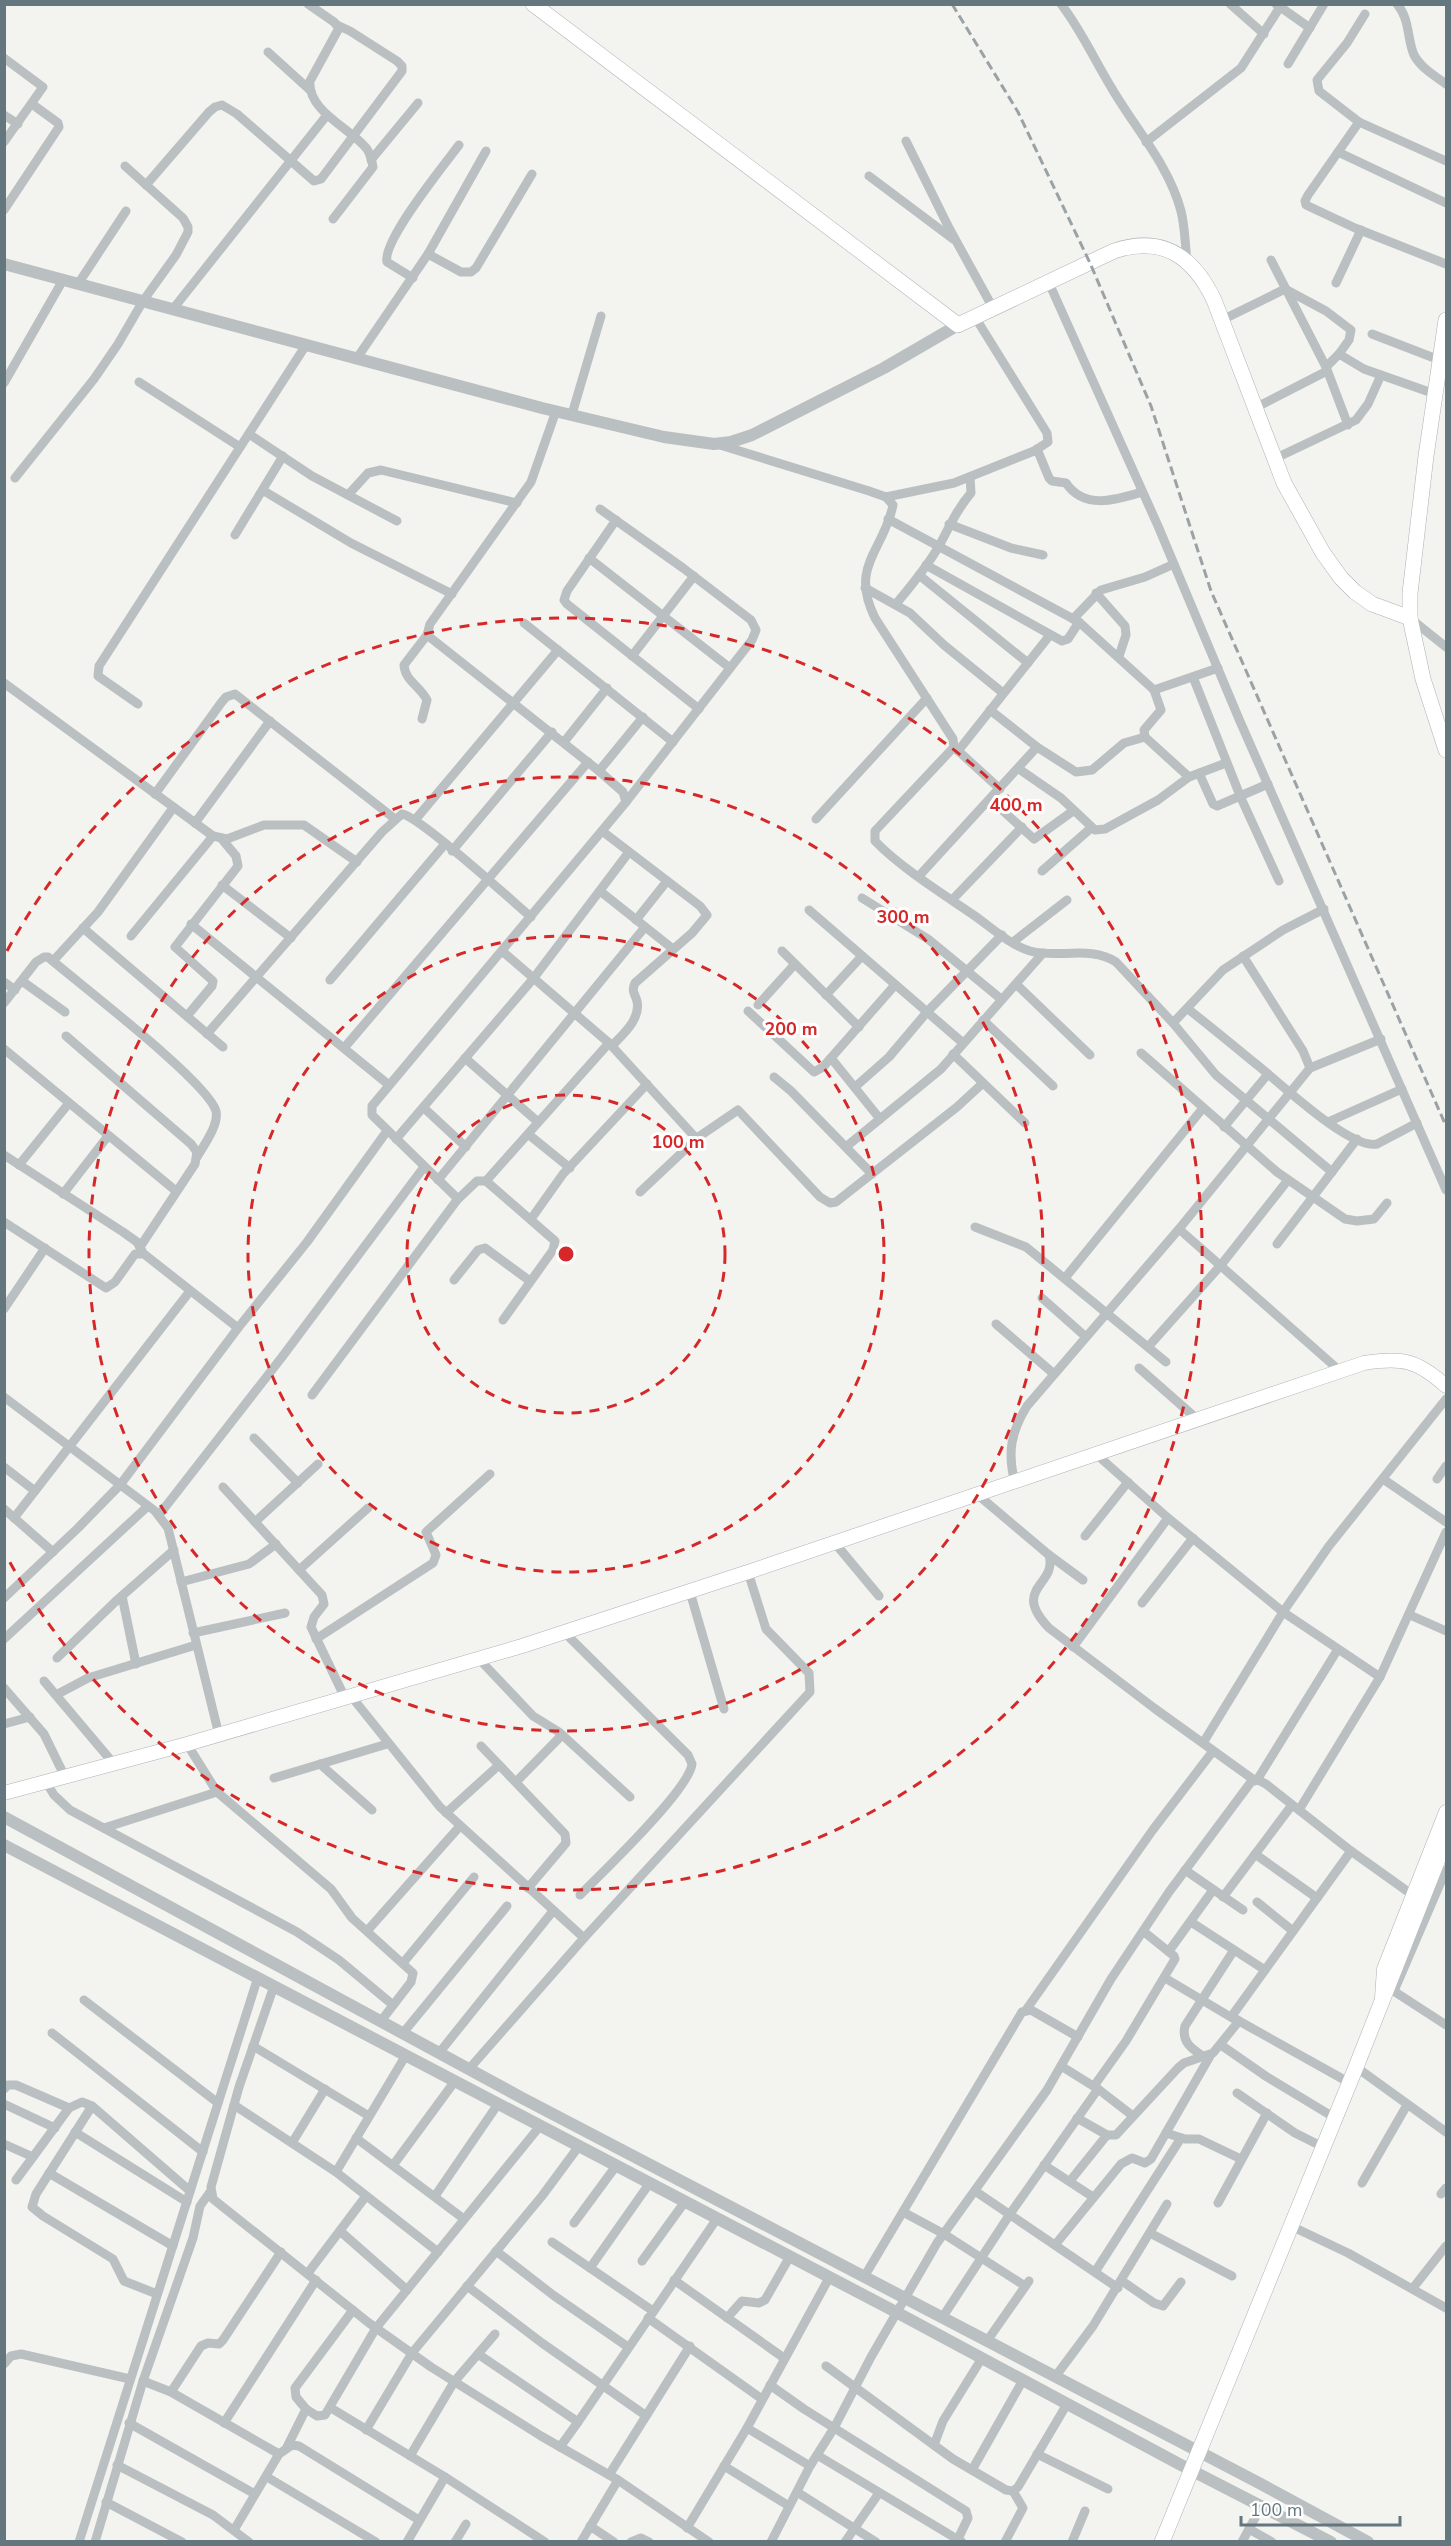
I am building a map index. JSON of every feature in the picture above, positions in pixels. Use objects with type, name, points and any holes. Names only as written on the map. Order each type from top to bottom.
[{"type":"main road","points":[[533,4],[958,325],[1106,255],[1130,246],[1160,247],[1187,261],[1207,285],[1257,407],[1274,459],[1301,516],[1341,578],[1355,592],[1372,604],[1410,618]]},
{"type":"main road","points":[[1446,320],[1444,360],[1435,394],[1412,574],[1410,618],[1423,679],[1446,750]]},
{"type":"main road","points":[[4,1793],[219,1735],[479,1659],[690,1592],[1364,1364],[1399,1360],[1414,1362],[1430,1371],[1446,1386]]},
{"type":"main road","points":[[1388,1989],[1383,1969],[1446,1812]]},
{"type":"main road","points":[[1166,2540],[1195,2462],[1388,1989],[1446,1839]]},
{"type":"street","points":[[146,185],[209,112],[219,105],[226,106],[237,114],[315,181],[318,181],[354,138],[400,76],[402,66],[308,4]]},
{"type":"street","points":[[1061,4],[1081,33],[1109,85],[1146,142],[1175,194],[1184,226],[1187,261]]},
{"type":"street","points":[[1230,4],[1264,34]]},
{"type":"street","points":[[1288,64],[1324,4]]},
{"type":"street","points":[[1397,4],[1405,18],[1416,58],[1446,84]]},
{"type":"street","points":[[1146,142],[1241,69],[1264,34],[1278,6],[1310,28]]},
{"type":"street","points":[[1365,14],[1316,83],[1322,94],[1359,122],[1446,161]]},
{"type":"street","points":[[310,91],[310,81],[338,32],[337,25]]},
{"type":"street","points":[[268,52],[310,91],[327,115],[367,150],[371,160],[371,172],[333,219]]},
{"type":"street","points":[[4,58],[43,87],[4,142]]},
{"type":"street","points":[[371,160],[418,103]]},
{"type":"street","points":[[4,210],[59,127],[58,123],[32,104]]},
{"type":"street","points":[[4,115],[18,124]]},
{"type":"street","points":[[173,309],[327,115]]},
{"type":"street","points":[[1359,122],[1305,201],[1306,205],[1446,264]]},
{"type":"street","points":[[906,141],[993,308]]},
{"type":"street","points":[[413,278],[387,262],[389,246],[415,205],[459,146]]},
{"type":"street","points":[[357,358],[428,254],[486,151]]},
{"type":"street","points":[[1338,152],[1446,203]]},
{"type":"street","points":[[15,478],[94,379],[185,239],[189,227],[183,218],[125,166]]},
{"type":"street","points":[[428,254],[461,273],[471,273],[532,174]]},
{"type":"street","points":[[869,176],[957,242]]},
{"type":"street","points":[[78,284],[126,211]]},
{"type":"street","points":[[1336,283],[1361,230]]},
{"type":"street","points":[[1271,260],[1326,369],[1348,425]]},
{"type":"street","points":[[4,264],[556,411],[664,437],[714,444],[886,497],[934,488],[970,477],[1037,449],[1048,442],[1047,433],[975,318]]},
{"type":"street","points":[[4,383],[63,280]]},
{"type":"street","points":[[1049,283],[1174,564],[1446,1190]]},
{"type":"street","points":[[1222,320],[1285,289]]},
{"type":"street","points":[[1257,407],[1326,369],[1349,339],[1351,330],[1326,311],[1285,289]]},
{"type":"street","points":[[572,414],[601,316]]},
{"type":"street","points":[[714,444],[731,442],[752,435],[884,368],[958,325]]},
{"type":"street","points":[[1372,334],[1444,360]]},
{"type":"street","points":[[138,704],[98,676],[99,666],[306,345]]},
{"type":"street","points":[[1339,354],[1364,369],[1435,394]]},
{"type":"street","points":[[1274,459],[1348,425],[1362,414],[1381,375]]},
{"type":"street","points":[[138,382],[240,447]]},
{"type":"street","points":[[422,719],[427,700],[422,691],[405,675],[404,665],[427,635],[430,624],[531,482],[556,411]]},
{"type":"street","points":[[249,434],[348,495],[397,521]]},
{"type":"street","points":[[1037,449],[1049,478],[1052,481],[1065,483],[1077,495],[1104,502],[1142,492]]},
{"type":"street","points":[[235,535],[264,491],[283,456]]},
{"type":"street","points":[[348,495],[368,473],[381,470],[517,503]]},
{"type":"street","points":[[896,604],[939,547],[949,524],[971,493],[970,477]]},
{"type":"street","points":[[264,491],[351,543],[452,594]]},
{"type":"street","points":[[886,497],[893,505],[870,557],[865,588],[869,607],[953,739],[956,749],[1000,789]]},
{"type":"street","points":[[457,1200],[387,1131],[370,1110],[626,802],[730,668],[756,630],[754,624],[694,576],[600,509]]},
{"type":"street","points":[[888,519],[1076,621],[1119,656],[1154,690],[1161,710],[1144,730],[1145,737],[1190,777]]},
{"type":"street","points":[[616,520],[567,591],[564,600],[699,709]]},
{"type":"street","points":[[949,524],[1011,548],[1044,555]]},
{"type":"street","points":[[589,558],[730,668]]},
{"type":"street","points":[[926,565],[1062,641],[1068,639],[1076,621],[1096,593],[1111,585],[1155,574],[1174,564]]},
{"type":"street","points":[[920,575],[1028,663]]},
{"type":"street","points":[[632,656],[694,576]]},
{"type":"street","points":[[865,588],[896,604],[1003,693]]},
{"type":"street","points":[[1096,593],[1125,626],[1126,635],[1119,656]]},
{"type":"street","points":[[1410,618],[1446,647]]},
{"type":"street","points":[[524,623],[673,742]]},
{"type":"street","points":[[1050,634],[956,749],[875,831],[875,841],[952,900],[1002,935],[1030,951],[1106,956],[1121,966],[1216,1075],[1332,1172]]},
{"type":"street","points":[[427,635],[599,771],[623,792],[626,802]]},
{"type":"street","points":[[415,820],[558,650]]},
{"type":"street","points":[[1154,690],[1218,668]]},
{"type":"street","points":[[1193,677],[1226,763],[1279,881]]},
{"type":"street","points":[[4,683],[173,808],[217,837],[239,861],[238,866],[175,947],[213,981],[212,986],[187,1016]]},
{"type":"street","points":[[564,742],[608,688]]},
{"type":"street","points":[[155,794],[221,703],[231,694],[239,696],[395,819]]},
{"type":"street","points":[[816,819],[927,698]]},
{"type":"street","points":[[990,710],[1071,770],[1082,772],[1097,767],[1124,743],[1145,737]]},
{"type":"street","points":[[599,771],[643,717]]},
{"type":"street","points":[[195,823],[270,721]]},
{"type":"street","points":[[330,980],[552,732]]},
{"type":"street","points":[[919,876],[991,800],[1037,747]]},
{"type":"street","points":[[344,1048],[588,762]]},
{"type":"street","points":[[1019,769],[1047,787],[1095,830],[1105,829],[1158,800],[1190,777],[1226,763]]},
{"type":"street","points":[[1199,773],[1212,804],[1224,806],[1268,784]]},
{"type":"street","points":[[991,800],[1034,839],[1073,811]]},
{"type":"street","points":[[52,961],[98,912],[173,808]]},
{"type":"street","points":[[207,1034],[395,819],[402,814],[415,820],[531,917]]},
{"type":"street","points":[[131,936],[217,837],[233,837],[264,825],[304,825],[357,862]]},
{"type":"street","points":[[952,900],[1023,827]]},
{"type":"street","points":[[1042,871],[1091,828]]},
{"type":"street","points":[[486,1181],[538,1122],[626,1031],[637,1013],[633,986],[639,978],[692,933],[707,915],[704,910],[602,831]]},
{"type":"street","points":[[396,1139],[533,979],[629,852]]},
{"type":"street","points":[[636,920],[667,881]]},
{"type":"street","points":[[222,885],[291,939]]},
{"type":"street","points":[[600,891],[673,949]]},
{"type":"street","points":[[862,898],[915,929],[1001,999]]},
{"type":"street","points":[[1013,942],[1067,900]]},
{"type":"street","points":[[1173,1023],[1223,970],[1282,930],[1324,909]]},
{"type":"street","points":[[809,910],[963,1043]]},
{"type":"street","points":[[191,924],[389,1085]]},
{"type":"street","points":[[438,1180],[509,1097],[645,927]]},
{"type":"street","points":[[83,928],[223,1047]]},
{"type":"street","points":[[855,1087],[896,1050],[927,1012],[1002,935]]},
{"type":"street","points":[[502,951],[575,1016],[611,1044],[685,1125],[694,1136],[694,1140]]},
{"type":"street","points":[[782,951],[859,1027]]},
{"type":"street","points":[[847,1146],[930,1079],[1043,953]]},
{"type":"street","points":[[826,995],[861,956]]},
{"type":"street","points":[[1244,956],[1303,1051],[1310,1068]]},
{"type":"street","points":[[4,1003],[40,959],[48,957],[169,1059],[208,1096],[215,1108],[216,1118],[197,1157],[142,1250],[135,1254],[115,1282],[106,1288],[4,1222]]},
{"type":"street","points":[[758,1005],[795,964]]},
{"type":"street","points":[[22,981],[65,1012]]},
{"type":"street","points":[[4,982],[15,990]]},
{"type":"street","points":[[1016,984],[1090,1055]]},
{"type":"street","points":[[748,1011],[814,1072],[819,1071],[896,985]]},
{"type":"street","points":[[1188,1009],[1291,1094],[1328,1122],[1357,1139],[1370,1145],[1377,1144],[1417,1123]]},
{"type":"street","points":[[983,1020],[1053,1086]]},
{"type":"street","points":[[66,1036],[191,1144],[197,1152],[197,1157]]},
{"type":"street","points":[[1015,1483],[1010,1458],[1013,1431],[1027,1406],[1179,1229],[1310,1068],[1381,1039]]},
{"type":"street","points":[[4,1049],[176,1191]]},
{"type":"street","points":[[1141,1053],[1288,1180],[1351,1221],[1374,1219],[1387,1203]]},
{"type":"street","points":[[953,1054],[1025,1123]]},
{"type":"street","points":[[465,1058],[538,1122]]},
{"type":"street","points":[[831,1058],[880,1119]]},
{"type":"street","points":[[1224,1126],[1268,1074]]},
{"type":"street","points":[[774,1077],[847,1146],[872,1174]]},
{"type":"street","points":[[640,1192],[694,1140],[738,1110],[825,1202],[836,1202],[957,1107],[983,1083]]},
{"type":"street","points":[[531,1219],[570,1168],[647,1084]]},
{"type":"street","points":[[1328,1122],[1402,1089]]},
{"type":"street","points":[[19,1165],[69,1103]]},
{"type":"street","points":[[424,1108],[465,1148]]},
{"type":"street","points":[[1065,1278],[1203,1108]]},
{"type":"street","points":[[4,1598],[120,1485],[238,1328],[307,1242],[387,1131]]},
{"type":"street","points":[[528,1134],[570,1168]]},
{"type":"street","points":[[63,1194],[108,1136]]},
{"type":"street","points":[[1277,1244],[1357,1139]]},
{"type":"street","points":[[4,1155],[123,1232],[190,1291],[238,1328]]},
{"type":"street","points":[[159,1515],[282,1357],[424,1167]]},
{"type":"street","points":[[1148,1347],[1221,1265],[1288,1180]]},
{"type":"street","points":[[312,1395],[457,1200],[477,1181],[486,1181],[553,1238],[555,1246],[503,1320]]},
{"type":"street","points":[[975,1227],[1026,1247],[1166,1362]]},
{"type":"street","points":[[1179,1229],[1340,1371]]},
{"type":"street","points":[[4,1309],[45,1248]]},
{"type":"street","points":[[454,1280],[478,1250],[485,1248],[530,1281]]},
{"type":"street","points":[[15,1518],[190,1291]]},
{"type":"street","points":[[1042,1298],[1086,1337]]},
{"type":"street","points":[[996,1323],[1054,1374]]},
{"type":"street","points":[[1139,1368],[1197,1419]]},
{"type":"street","points":[[4,1397],[148,1506],[159,1515],[168,1528],[219,1735]]},
{"type":"street","points":[[1203,1743],[1283,1612],[1329,1546],[1446,1399]]},
{"type":"street","points":[[254,1438],[298,1483]]},
{"type":"street","points":[[1096,1454],[1168,1518],[1283,1612],[1380,1677]]},
{"type":"street","points":[[255,1522],[318,1464]]},
{"type":"street","points":[[1437,1479],[1446,1466]]},
{"type":"street","points":[[4,1467],[35,1491]]},
{"type":"street","points":[[316,1639],[432,1563],[436,1555],[426,1532],[489,1474]]},
{"type":"street","points":[[1383,1479],[1446,1521]]},
{"type":"street","points":[[1085,1536],[1128,1482]]},
{"type":"street","points":[[223,1487],[299,1569],[324,1600],[311,1622],[316,1639],[348,1697],[446,1814],[584,1938]]},
{"type":"street","points":[[978,1495],[1049,1555],[1083,1580]]},
{"type":"street","points":[[4,1640],[148,1506]]},
{"type":"street","points":[[299,1569],[368,1508]]},
{"type":"street","points":[[4,1509],[53,1552]]},
{"type":"street","points":[[1073,1647],[1168,1518]]},
{"type":"street","points":[[1223,1897],[1255,1854],[1295,1807],[1380,1677],[1446,1532]]},
{"type":"street","points":[[1142,1603],[1193,1538]]},
{"type":"street","points":[[834,1542],[879,1596]]},
{"type":"street","points":[[181,1582],[249,1564],[276,1544]]},
{"type":"street","points":[[57,1658],[174,1550]]},
{"type":"street","points":[[1049,1555],[1050,1566],[1034,1595],[1034,1609],[1049,1628],[1213,1751],[1256,1780],[1266,1784],[1351,1851],[1414,1896]]},
{"type":"street","points":[[469,2069],[584,1938],[810,1692],[809,1673],[766,1629],[748,1572]]},
{"type":"street","points":[[690,1592],[724,1709]]},
{"type":"street","points":[[122,1596],[136,1664]]},
{"type":"street","points":[[193,1633],[285,1613]]},
{"type":"street","points":[[1410,1615],[1446,1631]]},
{"type":"street","points":[[564,1632],[688,1755],[693,1764],[688,1777],[664,1808],[580,1896]]},
{"type":"street","points":[[56,1695],[80,1682],[196,1645]]},
{"type":"street","points":[[771,2541],[810,2466],[834,2428],[854,2386],[944,2234],[1047,2090],[1111,1979],[1143,1931],[1185,1870],[1256,1780],[1338,1649]]},
{"type":"street","points":[[479,1659],[533,1716],[562,1735],[630,1797]]},
{"type":"street","points":[[44,1681],[114,1764]]},
{"type":"street","points":[[4,1688],[44,1734],[65,1777]]},
{"type":"street","points":[[4,1724],[30,1717]]},
{"type":"street","points":[[516,1782],[562,1735]]},
{"type":"street","points":[[187,1744],[217,1792],[331,1889],[352,1918],[403,1963],[414,1976],[381,2021]]},
{"type":"street","points":[[274,1778],[387,1744]]},
{"type":"street","points":[[481,1746],[561,1828],[566,1840],[562,1848],[528,1888]]},
{"type":"street","points":[[864,2277],[1019,2017],[1152,1831],[1213,1751]]},
{"type":"street","points":[[320,1764],[372,1810]]},
{"type":"street","points":[[446,1814],[500,1765]]},
{"type":"street","points":[[46,1782],[60,1802],[297,1932],[339,1960],[393,2005]]},
{"type":"street","points":[[104,1828],[217,1792]]},
{"type":"street","points":[[4,1817],[439,2053],[864,2277],[901,2306],[982,2358],[1067,2404],[1368,2541]]},
{"type":"street","points":[[367,1931],[460,1826]]},
{"type":"street","points":[[4,1845],[789,2258],[829,2278],[901,2306],[942,2318],[1055,2377],[1262,2505],[1331,2541]]},
{"type":"street","points":[[1077,2118],[1107,2135],[1116,2135],[1184,2062],[1207,2056],[1221,2045],[1236,2020],[1234,2013],[1351,1851]]},
{"type":"street","points":[[1255,1854],[1317,1898]]},
{"type":"street","points":[[1185,1870],[1243,1910]]},
{"type":"street","points":[[1446,1870],[1388,1989],[1446,2025]]},
{"type":"street","points":[[403,1963],[474,1877]]},
{"type":"street","points":[[1169,1951],[1213,1890]]},
{"type":"street","points":[[1257,1902],[1293,1931]]},
{"type":"street","points":[[403,2033],[507,1906]]},
{"type":"street","points":[[439,2053],[554,1911]]},
{"type":"street","points":[[1191,1922],[1265,1970]]},
{"type":"street","points":[[942,2318],[1010,2214],[1077,2118],[1175,1959],[1169,1951],[1143,1931]]},
{"type":"street","points":[[1207,2056],[1187,2044],[1184,2037],[1185,2026],[1234,1950]]},
{"type":"street","points":[[79,2541],[258,1977]]},
{"type":"street","points":[[1165,1977],[1201,2000],[1350,2083]]},
{"type":"street","points":[[95,2541],[129,2423],[193,2238],[200,2206],[210,2192],[234,2105],[274,1986]]},
{"type":"street","points":[[84,2000],[218,2103]]},
{"type":"street","points":[[1026,2010],[1031,2010],[1078,2037]]},
{"type":"street","points":[[52,2033],[203,2152]]},
{"type":"street","points":[[1221,2045],[1335,2118]]},
{"type":"street","points":[[253,2046],[369,2116]]},
{"type":"street","points":[[336,2172],[406,2055]]},
{"type":"street","points":[[1055,2245],[1127,2159],[1132,2158],[1145,2163],[1151,2159],[1207,2056]]},
{"type":"street","points":[[1061,2066],[1096,2088],[1133,2116]]},
{"type":"street","points":[[1356,2067],[1446,2132]]},
{"type":"street","points":[[394,2164],[455,2081]]},
{"type":"street","points":[[4,2089],[8,2085],[16,2085],[69,2109]]},
{"type":"street","points":[[292,2143],[325,2090]]},
{"type":"street","points":[[1237,2093],[1295,2133],[1323,2147]]},
{"type":"street","points":[[16,2180],[69,2109],[78,2102],[92,2106],[190,2191]]},
{"type":"street","points":[[4,2104],[55,2128]]},
{"type":"street","points":[[435,2196],[498,2104]]},
{"type":"street","points":[[1362,2183],[1407,2104]]},
{"type":"street","points":[[234,2105],[336,2172],[438,2252]]},
{"type":"street","points":[[92,2106],[32,2202],[34,2210],[113,2259],[124,2281],[158,2294]]},
{"type":"street","points":[[1218,2203],[1267,2114]]},
{"type":"street","points":[[353,2310],[295,2388],[296,2397],[306,2409],[321,2416],[331,2408],[376,2328],[540,2126]]},
{"type":"street","points":[[75,2132],[187,2202]]},
{"type":"street","points":[[1166,2133],[1181,2138],[1199,2139],[1241,2158]]},
{"type":"street","points":[[1070,2181],[1107,2135]]},
{"type":"street","points":[[356,2138],[394,2164],[464,2219]]},
{"type":"street","points":[[1095,2272],[1181,2138]]},
{"type":"street","points":[[4,2144],[33,2157]]},
{"type":"street","points":[[366,2430],[412,2353],[579,2146]]},
{"type":"street","points":[[1044,2165],[1093,2198]]},
{"type":"street","points":[[574,2223],[616,2166]]},
{"type":"street","points":[[49,2172],[173,2246]]},
{"type":"street","points":[[590,2268],[649,2184]]},
{"type":"street","points":[[975,2191],[1095,2272],[1154,2303],[1163,2306],[1181,2282]]},
{"type":"street","points":[[210,2192],[213,2199],[376,2328],[454,2382],[613,2477],[709,2541]]},
{"type":"street","points":[[308,2273],[366,2196]]},
{"type":"street","points":[[642,2261],[684,2203]]},
{"type":"street","points":[[1055,2377],[1120,2285],[1167,2204]]},
{"type":"street","points":[[903,2212],[1027,2283],[987,2342]]},
{"type":"street","points":[[560,2447],[716,2220]]},
{"type":"street","points":[[1291,2226],[1348,2253],[1446,2308]]},
{"type":"street","points":[[340,2231],[407,2290]]},
{"type":"street","points":[[1150,2233],[1232,2276]]},
{"type":"street","points":[[552,2242],[590,2268],[762,2399]]},
{"type":"street","points":[[1413,2288],[1446,2246]]},
{"type":"street","points":[[496,2251],[553,2295],[628,2347]]},
{"type":"street","points":[[171,2392],[201,2346],[208,2343],[219,2344],[223,2340],[281,2252]]},
{"type":"street","points":[[727,2318],[742,2301],[759,2303],[765,2300],[789,2258]]},
{"type":"street","points":[[687,2528],[747,2428],[829,2278]]},
{"type":"street","points":[[224,2423],[316,2280]]},
{"type":"street","points":[[674,2280],[784,2358]]},
{"type":"street","points":[[467,2286],[645,2415]]},
{"type":"street","points":[[410,2456],[454,2382],[495,2334]]},
{"type":"street","points":[[581,2541],[645,2415],[669,2383],[690,2346]]},
{"type":"street","points":[[4,2364],[11,2356],[21,2354],[130,2379]]},
{"type":"street","points":[[478,2354],[578,2422]]},
{"type":"street","points":[[934,2445],[943,2421],[982,2358]]},
{"type":"street","points":[[826,2366],[934,2445],[1006,2490],[1013,2491],[1023,2503],[1023,2508],[1005,2541]]},
{"type":"street","points":[[972,2470],[1023,2380]]},
{"type":"street","points":[[143,2381],[171,2392],[279,2454]]},
{"type":"street","points":[[770,2385],[966,2511],[968,2518],[960,2540],[817,2455]]},
{"type":"street","points":[[1013,2491],[1018,2487],[1067,2404]]},
{"type":"street","points":[[331,2408],[446,2477],[545,2541]]},
{"type":"street","points":[[234,2530],[279,2454],[287,2447],[306,2409]]},
{"type":"street","points":[[129,2423],[255,2494]]},
{"type":"street","points":[[747,2428],[810,2466]]},
{"type":"street","points":[[287,2447],[299,2446],[419,2520]]},
{"type":"street","points":[[1037,2454],[1108,2489]]},
{"type":"street","points":[[117,2465],[213,2515],[249,2541]]},
{"type":"street","points":[[724,2466],[789,2506]]},
{"type":"street","points":[[267,2477],[376,2541]]},
{"type":"street","points":[[407,2541],[446,2477]]},
{"type":"street","points":[[797,2492],[876,2541]]},
{"type":"street","points":[[845,2541],[879,2493]]},
{"type":"street","points":[[106,2502],[182,2541]]},
{"type":"street","points":[[1242,2541],[1262,2505]]},
{"type":"street","points":[[1072,2541],[1085,2511]]},
{"type":"street","points":[[456,2541],[466,2524]]},
{"type":"street","points":[[590,2526],[614,2541]]},
{"type":"street","points":[[1249,2529],[1272,2541]]},
{"type":"street","points":[[631,2541],[640,2538],[649,2541]]},
{"type":"railway","points":[[952,4],[1018,112],[1090,263],[1151,406],[1211,591],[1446,1126]]}]
